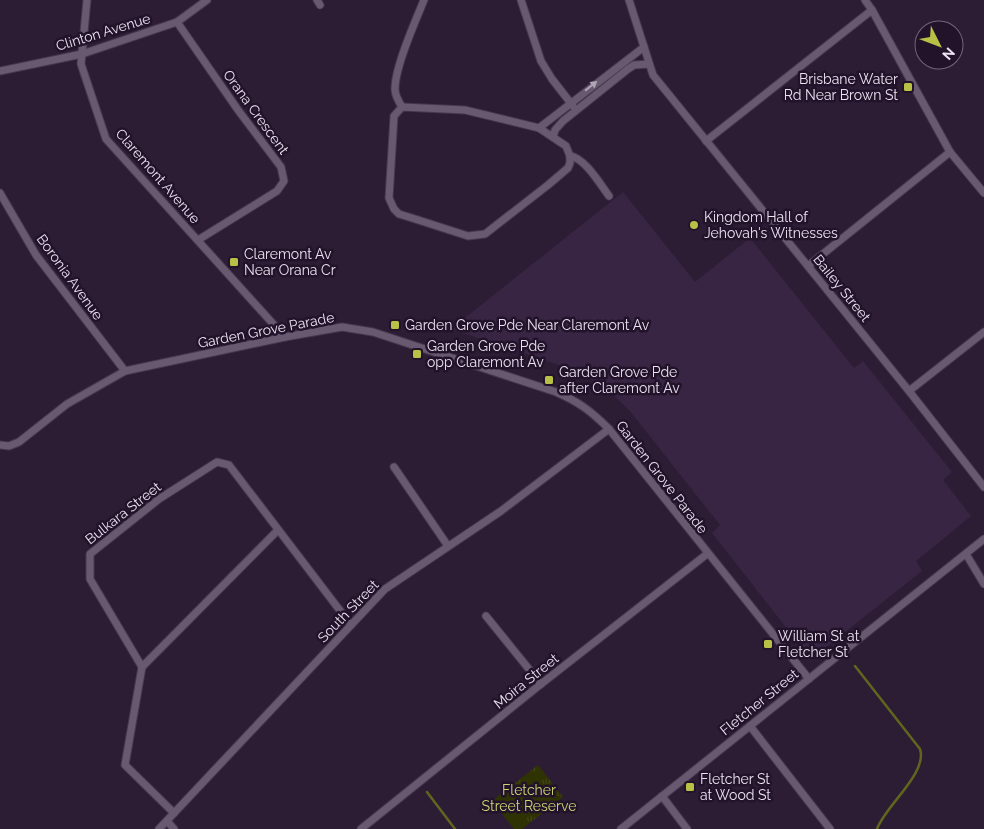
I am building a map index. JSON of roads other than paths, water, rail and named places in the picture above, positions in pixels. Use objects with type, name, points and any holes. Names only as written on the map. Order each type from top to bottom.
[{"type":"street","name":"Claremont Avenue","points":[[87,0],[81,64],[106,140],[285,337]]},
{"type":"street","name":"Clinton Avenue","points":[[0,71],[82,54],[177,22],[207,0]]},
{"type":"street","points":[[402,107],[395,89],[399,68],[424,0]]},
{"type":"street","points":[[521,0],[541,61],[576,110]]},
{"type":"street","name":"Bailey Street","points":[[629,0],[653,75],[909,391],[984,487]]},
{"type":"street","points":[[865,0],[950,152],[984,193]]},
{"type":"street","points":[[706,140],[872,10]]},
{"type":"street","name":"Orana Crescent","points":[[177,22],[280,167],[284,181],[277,190],[198,240]]},
{"type":"street","points":[[539,128],[644,47]]},
{"type":"street","points":[[553,137],[559,124],[628,69],[634,65],[649,64]]},
{"type":"street","points":[[402,107],[465,110],[539,128],[566,146],[570,156],[568,168],[485,234],[468,236],[399,214],[394,209],[389,198],[394,116],[402,107]]},
{"type":"street","points":[[808,266],[950,152]]},
{"type":"street","points":[[570,156],[582,162],[609,196]]},
{"type":"street","name":"Boronia Avenue","points":[[0,193],[36,255],[125,371]]},
{"type":"street","name":"Garden Grove Parade","points":[[0,445],[9,446],[19,442],[67,404],[125,371],[285,337],[342,327],[374,332],[578,401],[609,429],[809,679]]},
{"type":"street","points":[[909,391],[984,332]]},
{"type":"street","name":"South Street","points":[[159,829],[385,589],[501,512],[609,429]]},
{"type":"street","name":"Bulkara Street","points":[[142,666],[90,579],[90,554],[159,499],[217,462],[229,465],[278,530]]},
{"type":"street","points":[[394,467],[448,546]]},
{"type":"street","points":[[174,813],[125,765],[142,666],[278,530],[351,625]]},
{"type":"street","name":"Fletcher Street","points":[[621,829],[984,539]]},
{"type":"street","name":"Moira Street","points":[[361,829],[541,684],[708,554]]},
{"type":"street","points":[[966,554],[984,584]]},
{"type":"street","points":[[486,616],[541,684]]},
{"type":"street","points":[[750,726],[830,829]]},
{"type":"street","points":[[662,796],[687,829]]},
{"type":"street","points":[[167,821],[174,829]]},
{"type":"waterway","points":[[855,666],[920,749],[921,758],[918,768],[881,820],[877,829]]},
{"type":"waterway","points":[[427,792],[455,829]]},
{"type":"place","name":"Brisbane Water Rd Near Brown St","points":[[908,87]]},
{"type":"place","name":"Kingdom Hall of Jehovah's Witnesses","points":[[694,225]]},
{"type":"place","name":"Claremont Av Near Orana Cr","points":[[234,262]]},
{"type":"place","name":"Garden Grove Pde Near Claremont Av","points":[[395,325]]},
{"type":"place","name":"Garden Grove Pde opp Claremont Av","points":[[417,354]]},
{"type":"place","name":"Garden Grove Pde after Claremont Av","points":[[549,380]]},
{"type":"place","name":"William St at Fletcher St","points":[[768,644]]},
{"type":"place","name":"Fletcher St at Wood St","points":[[690,787]]},
{"type":"park label","name":"Fletcher Street Reserve","points":[[529,798]]}]
